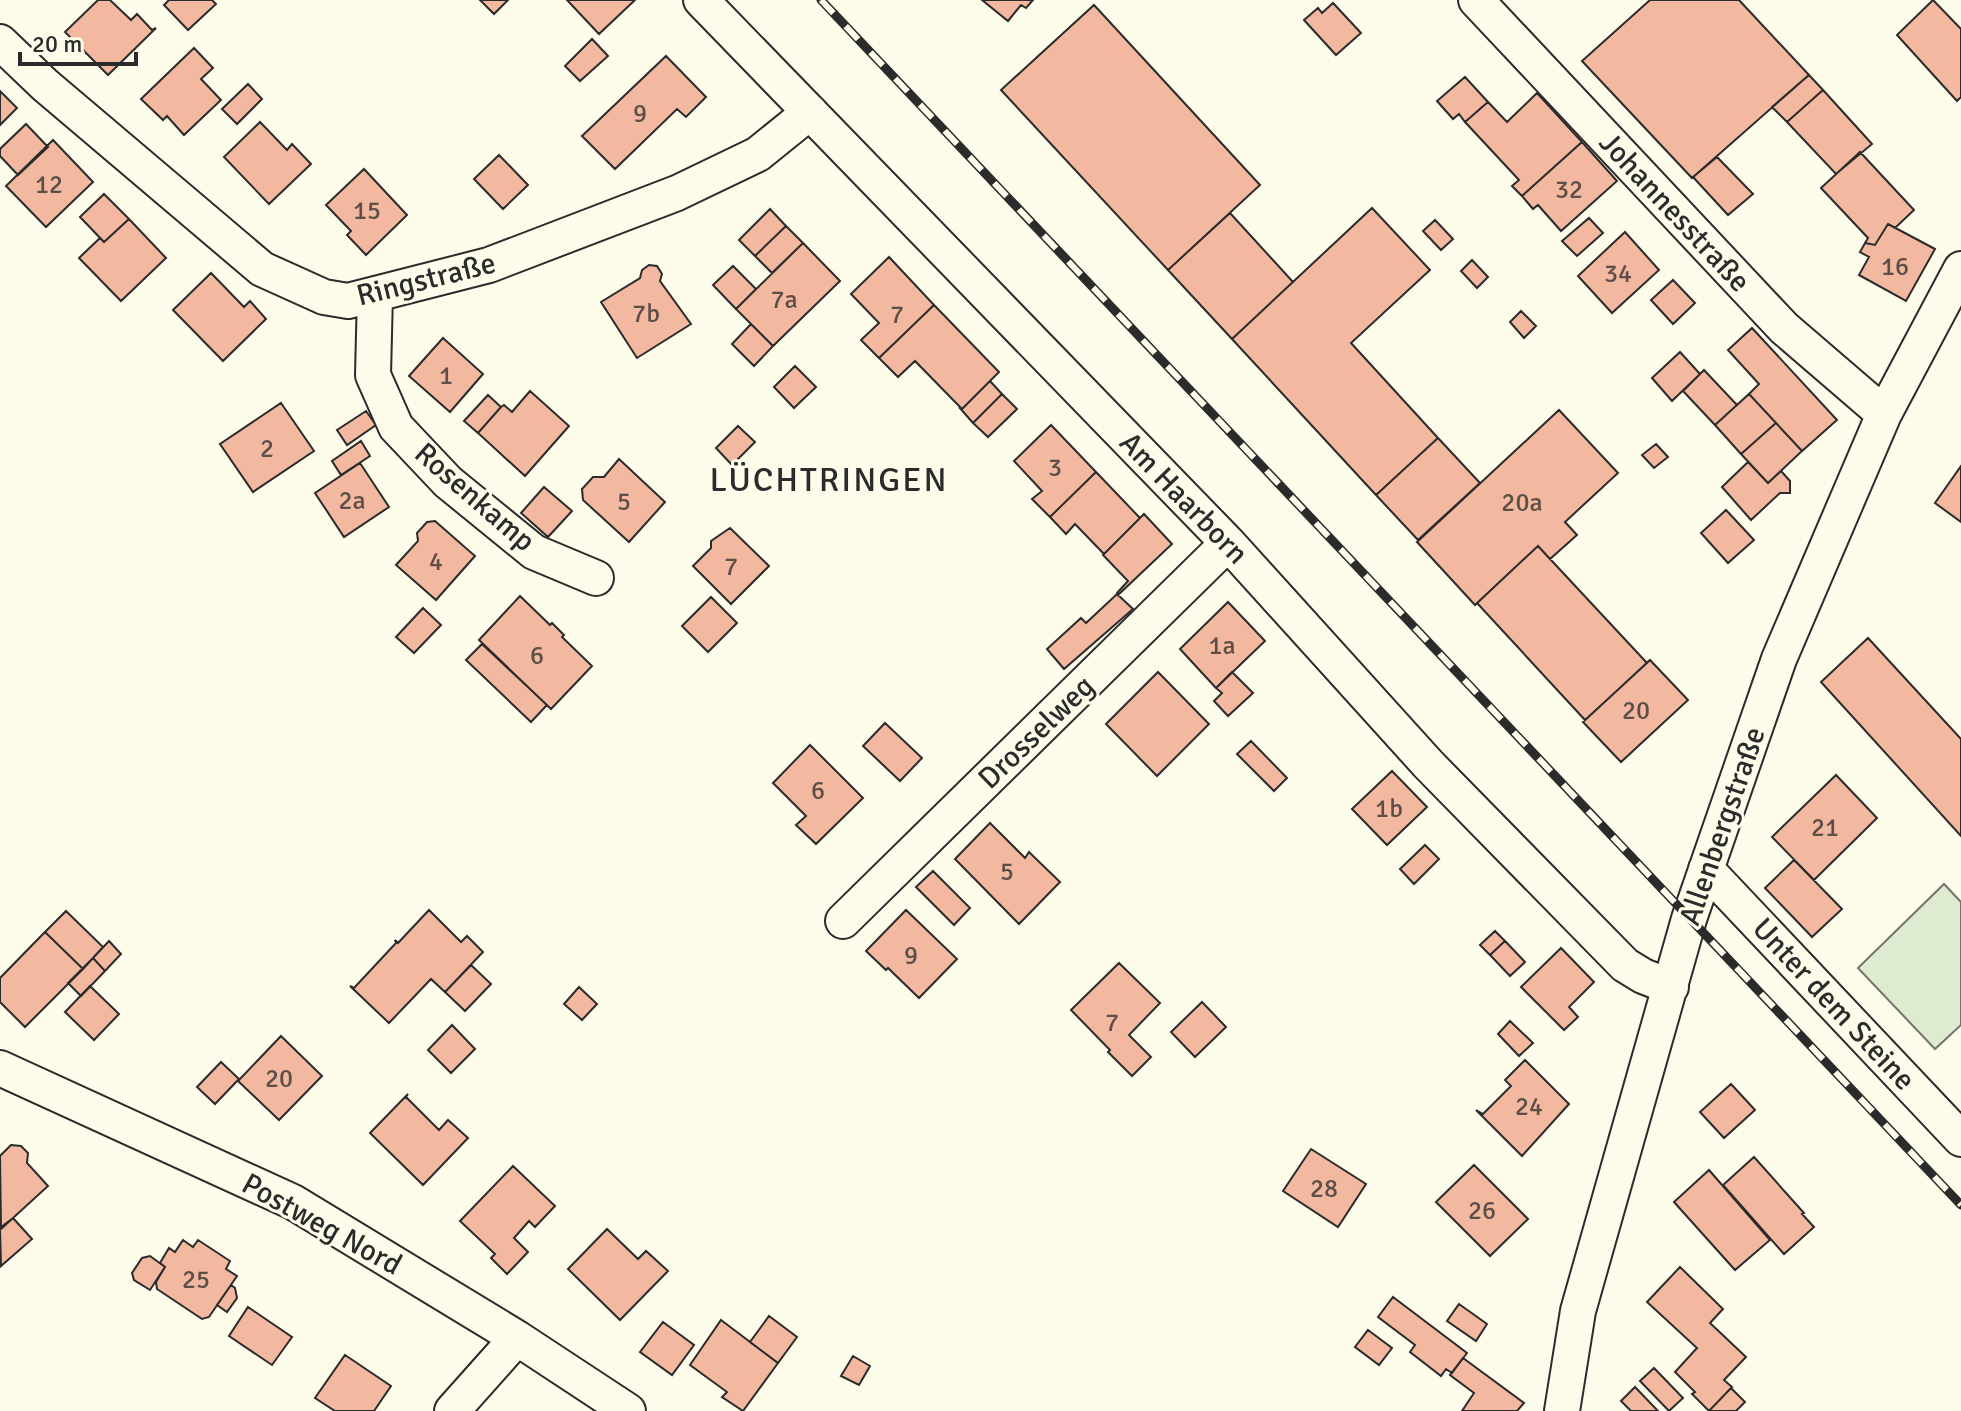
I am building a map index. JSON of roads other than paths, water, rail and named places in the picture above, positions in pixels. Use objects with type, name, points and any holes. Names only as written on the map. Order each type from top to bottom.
[{"type":"street","name":"Am Haarborn","points":[[701,0],[1228,543],[1428,764],[1625,965],[1671,987]]},
{"type":"street","name":"Johannesstraße","points":[[1476,0],[1784,328],[1884,414]]},
{"type":"street","name":"Ringstraße","points":[[0,42],[45,85],[262,269],[324,297],[348,301],[489,265],[677,193],[758,154],[810,112]]},
{"type":"street","name":"Allenbergstraße","points":[[1562,1411],[1578,1311],[1689,919],[1779,659],[1884,414],[1961,269]]},
{"type":"street","name":"Rosenkamp","points":[[375,294],[373,375],[396,427],[448,482],[534,552],[596,578]]},
{"type":"street","name":"Drosselweg","points":[[843,921],[1228,543]]},
{"type":"street","name":"Unter dem Steine","points":[[1706,869],[1961,1139]]},
{"type":"street","name":"Postweg Nord","points":[[1,1070],[293,1202],[517,1338],[628,1411]]},
{"type":"street","points":[[452,1411],[517,1338]]},
{"type":"railway","points":[[821,0],[1961,1205]]},
{"type":"district","name":"LÜCHTRINGEN","points":[[829,479]]}]
